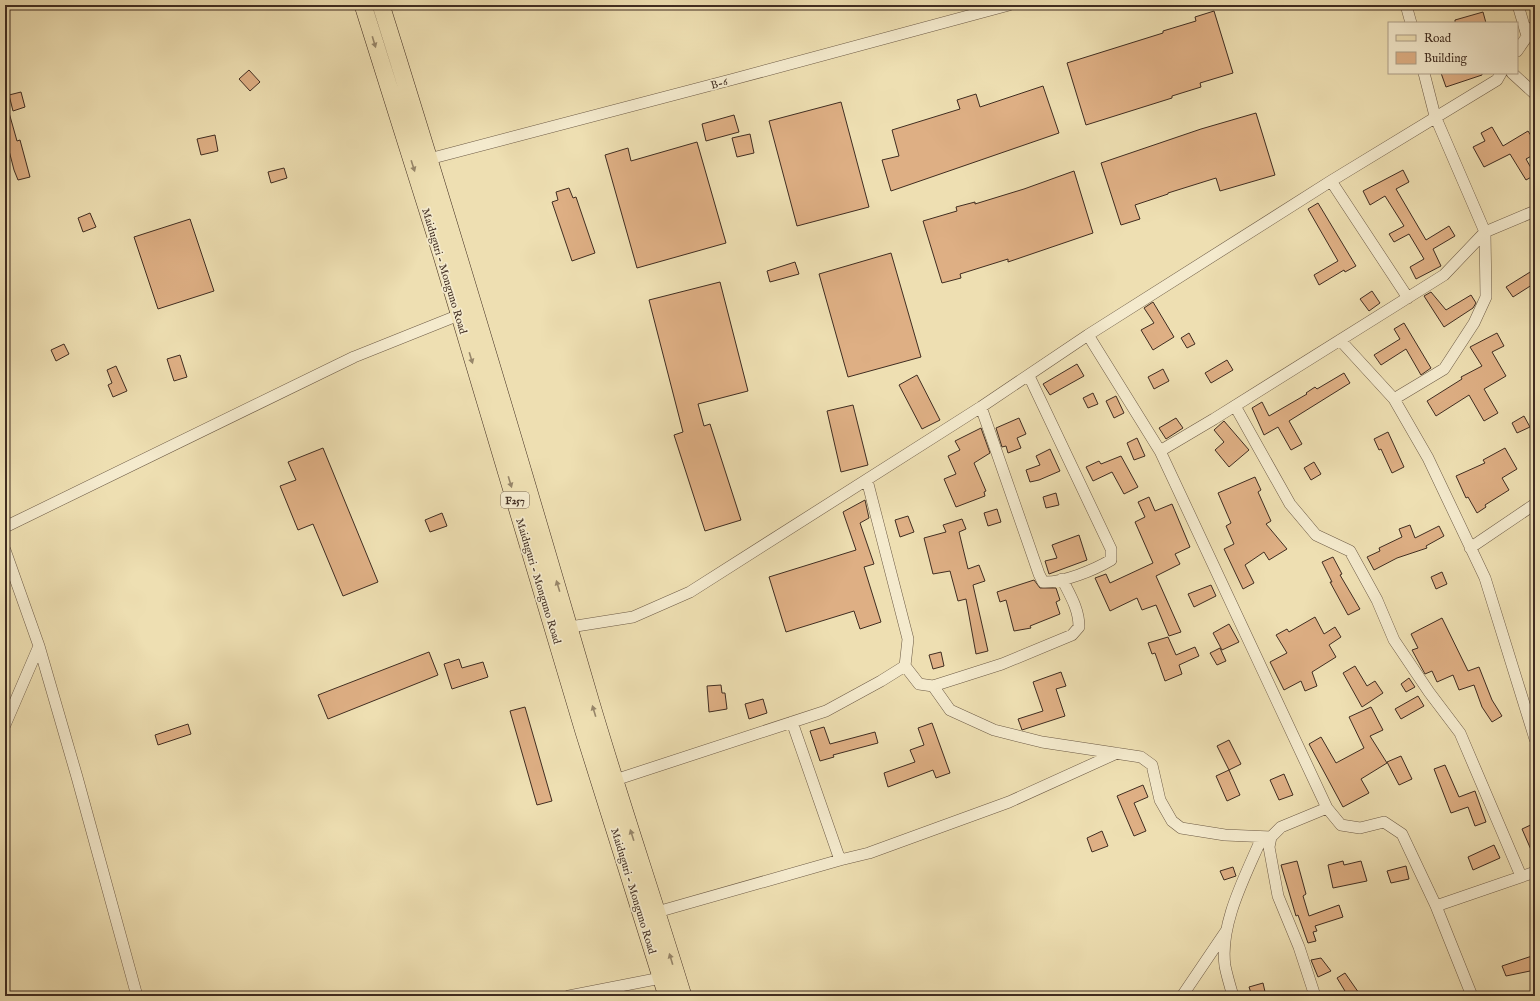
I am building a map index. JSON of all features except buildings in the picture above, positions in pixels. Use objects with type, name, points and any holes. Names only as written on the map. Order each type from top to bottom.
[{"type":"main road","name":"Maiduguri - Monguno Road","points":[[363,5],[442,256],[458,315],[584,732],[667,996]]},
{"type":"main road","name":"Maiduguri - Monguno Road","points":[[381,5],[429,159],[615,780],[683,996]]},
{"type":"street","name":"B-6","points":[[429,159],[742,77],[1008,5]]},
{"type":"street","points":[[1406,5],[1411,22]]},
{"type":"street","points":[[1518,5],[1527,36]]},
{"type":"street","points":[[1518,50],[1535,25]]},
{"type":"street","points":[[1394,399],[1444,369],[1474,324],[1486,297],[1485,232],[1435,116],[1424,74]]},
{"type":"street","points":[[570,627],[633,617],[690,592],[981,407],[1088,336],[1331,181],[1435,116],[1497,80],[1501,74]]},
{"type":"street","points":[[1513,74],[1535,94]]},
{"type":"street","points":[[1331,181],[1408,298]]},
{"type":"street","points":[[1160,451],[1235,406],[1444,275],[1485,232],[1535,211]]},
{"type":"street","points":[[5,527],[354,357],[458,315]]},
{"type":"street","points":[[1088,336],[1160,451],[1327,808],[1341,825],[1360,828],[1384,822],[1402,834],[1436,906],[1472,996]]},
{"type":"street","points":[[1340,340],[1394,399],[1428,458],[1485,578],[1535,739]]},
{"type":"street","points":[[981,407],[1043,582],[1053,582],[1100,566],[1111,560],[1111,549],[1029,376]]},
{"type":"street","points":[[1235,406],[1290,504],[1316,535],[1350,551],[1377,600],[1394,640],[1429,692],[1460,733],[1521,876]]},
{"type":"street","points":[[867,480],[908,639],[905,666],[919,684],[933,686],[1002,664],[1072,635],[1079,627],[1079,617],[1075,605],[1062,579]]},
{"type":"street","points":[[1470,548],[1535,504]]},
{"type":"street","points":[[5,550],[39,646],[77,777],[136,996]]},
{"type":"street","points":[[5,725],[39,646]]},
{"type":"street","points":[[615,780],[826,711],[905,666]]},
{"type":"street","points":[[933,686],[950,710],[994,730],[1042,742],[1141,757],[1152,765],[1160,800],[1172,821],[1181,828],[1225,835],[1266,837]]},
{"type":"street","points":[[792,722],[840,860]]},
{"type":"street","points":[[657,912],[869,853],[1009,802],[1117,753]]},
{"type":"street","points":[[1182,996],[1226,930],[1240,889],[1266,837],[1281,827],[1327,808]]},
{"type":"street","points":[[1266,837],[1278,896],[1299,946],[1315,996]]},
{"type":"street","points":[[1436,906],[1535,872]]},
{"type":"street","points":[[1226,930],[1225,965],[1233,996]]},
{"type":"street","points":[[569,996],[661,978]]}]
